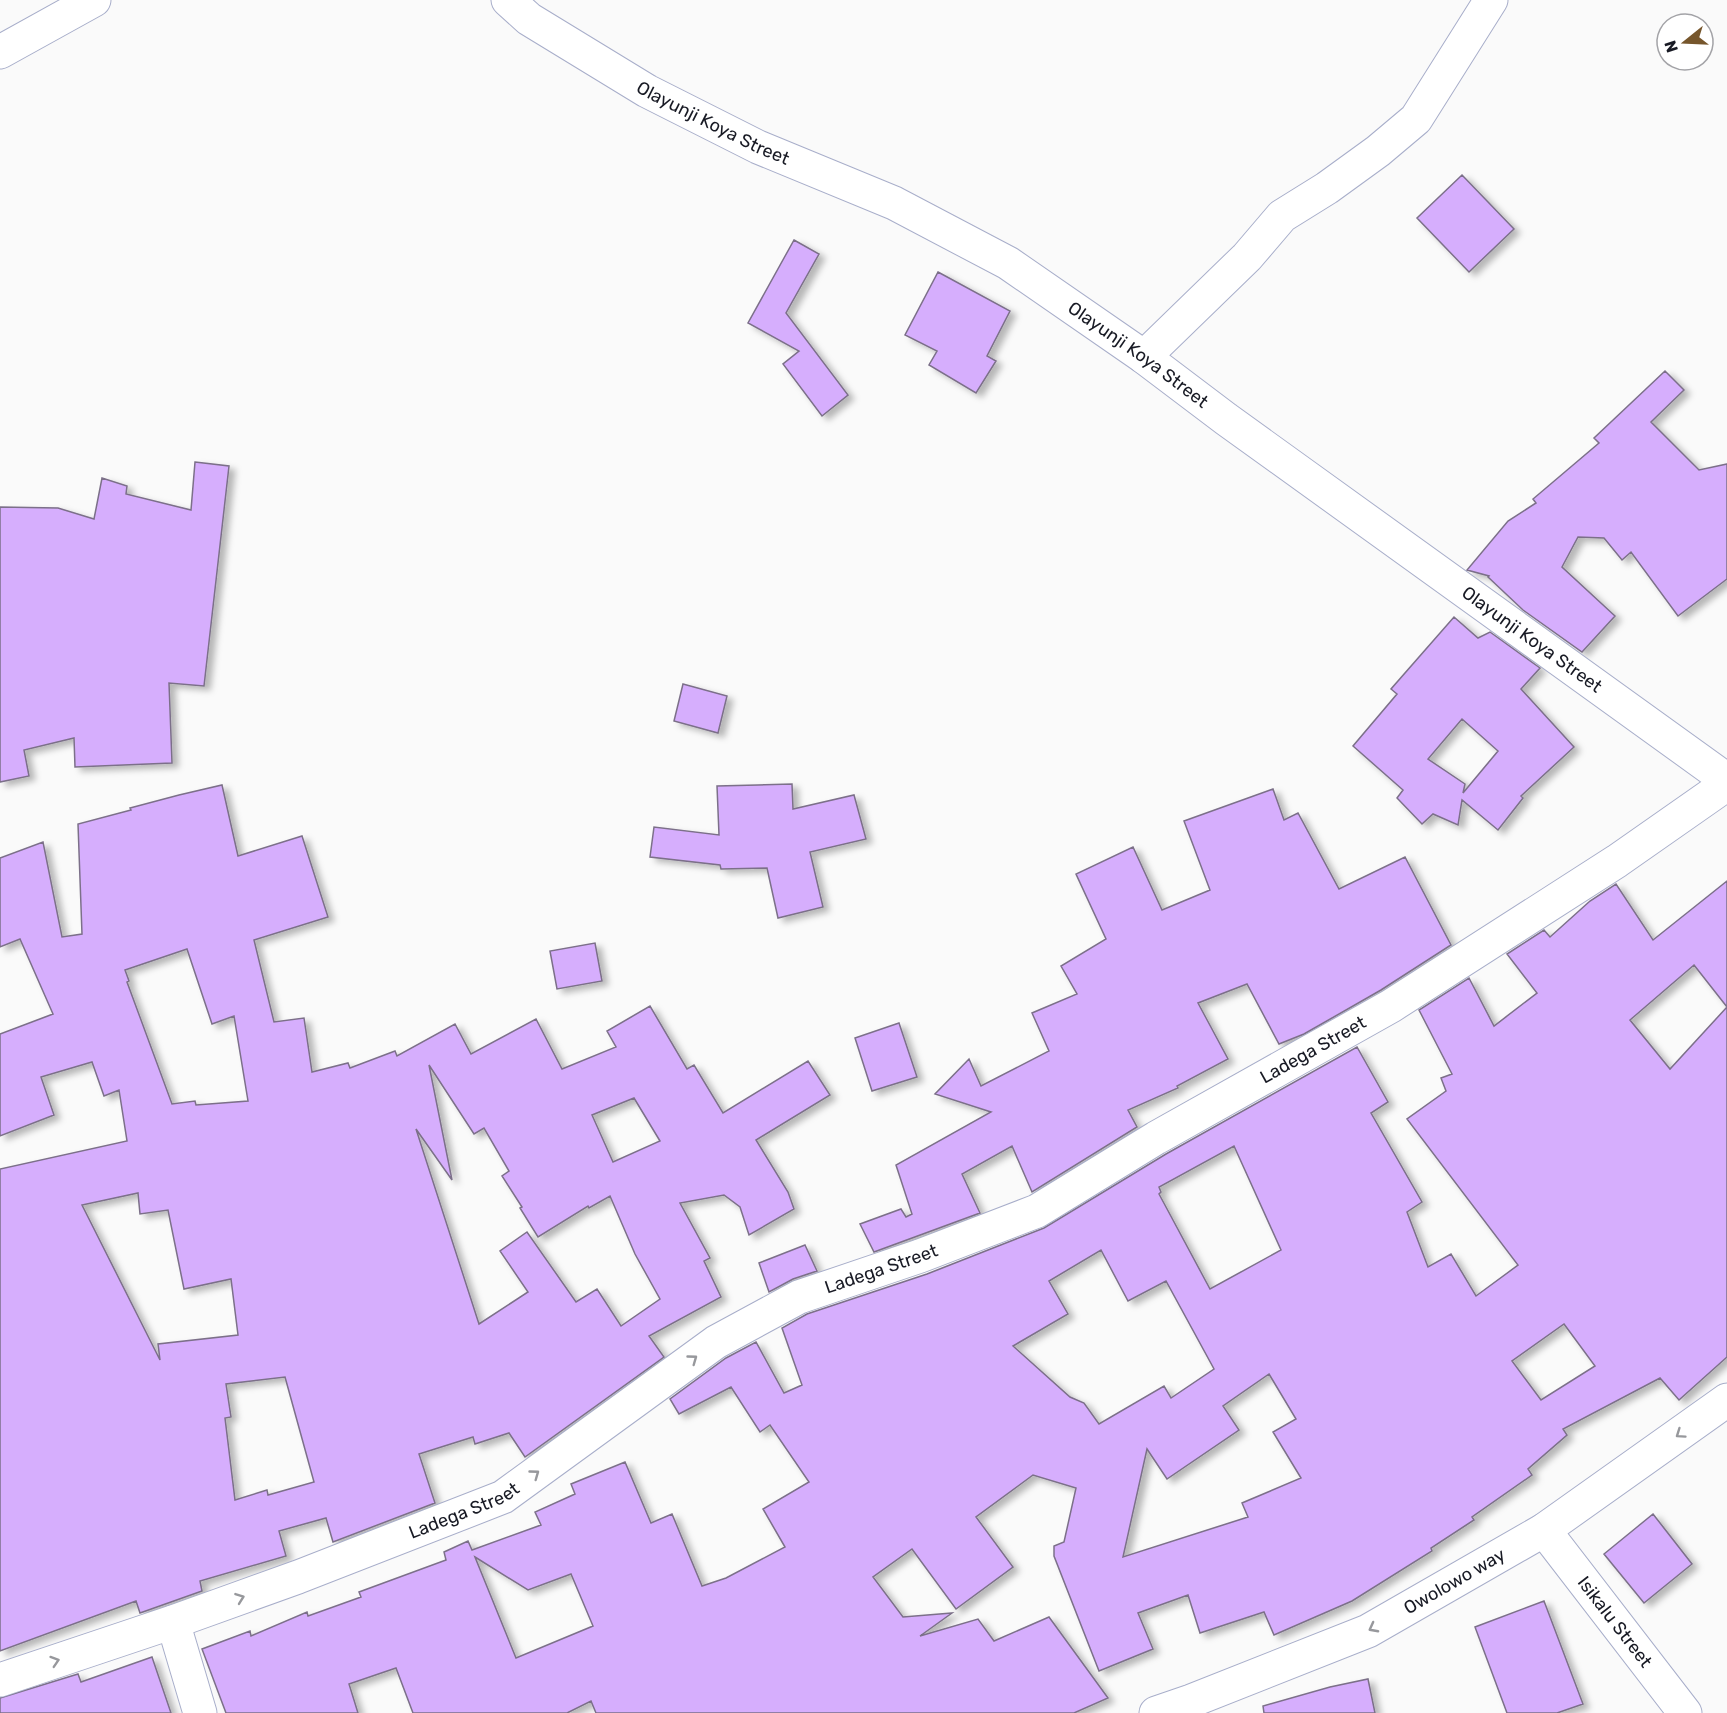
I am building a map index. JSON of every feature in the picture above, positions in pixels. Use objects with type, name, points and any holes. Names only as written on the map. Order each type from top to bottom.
[{"type":"street","points":[[0,52],[94,0]]},
{"type":"street","name":"Olayunji Koya Street","points":[[508,0],[529,19],[647,91],[758,147],[894,203],[1008,263],[1144,357],[1727,782]]},
{"type":"street","points":[[1144,357],[1247,257],[1282,216],[1328,188],[1416,119],[1491,0]]},
{"type":"street","name":"Ladega Street","points":[[0,1680],[298,1577],[503,1497],[716,1342],[798,1297],[920,1256],[1037,1211],[1156,1138],[1391,1006],[1617,861],[1727,782]]},
{"type":"street","name":"Owolowo way","points":[[1156,1713],[1368,1631],[1544,1530],[1727,1400]]},
{"type":"street","name":"Isikalu Street","points":[[1544,1530],[1685,1713]]},
{"type":"street","points":[[173,1622],[200,1713]]},
{"type":"building","points":[[1462,175],[1514,229],[1469,272],[1417,218]]},
{"type":"building","points":[[794,240],[819,254],[786,313],[848,395],[822,416],[783,364],[799,351],[748,323]]},
{"type":"building","points":[[938,272],[1010,311],[987,356],[996,361],[976,393],[929,365],[937,351],[905,335]]},
{"type":"building","points":[[1665,371],[1684,390],[1651,422],[1699,470],[1727,464],[1727,579],[1678,616],[1631,552],[1622,560],[1604,538],[1578,537],[1562,567],[1615,616],[1582,652],[1523,610],[1489,576],[1467,570],[1508,521],[1536,503],[1533,499],[1599,443],[1594,438]]},
{"type":"building","points":[[195,462],[229,466],[204,686],[169,683],[172,763],[75,767],[74,738],[24,750],[29,776],[0,782],[0,507],[58,508],[94,519],[102,478],[127,486],[126,494],[191,510]]},
{"type":"building","points":[[1454,617],[1478,638],[1490,632],[1540,668],[1521,689],[1574,747],[1521,796],[1523,798],[1498,830],[1462,800],[1458,825],[1433,814],[1422,824],[1397,798],[1403,790],[1353,746],[1397,694],[1391,689]],"holes":[[[1462,719],[1498,751],[1463,793],[1465,784],[1428,759]]]},
{"type":"building","points":[[683,684],[727,696],[718,733],[674,721]]},
{"type":"building","points":[[792,784],[793,809],[854,795],[866,839],[810,852],[823,907],[778,918],[767,868],[721,869],[720,865],[650,857],[654,827],[719,835],[717,786]]},
{"type":"building","points":[[222,785],[238,856],[302,836],[328,917],[254,940],[274,1022],[304,1018],[312,1072],[348,1063],[350,1068],[395,1051],[397,1056],[455,1024],[471,1054],[536,1019],[562,1069],[616,1047],[607,1031],[650,1006],[687,1069],[694,1065],[723,1113],[808,1061],[830,1095],[756,1140],[788,1192],[794,1209],[749,1235],[740,1207],[724,1195],[680,1203],[710,1258],[704,1261],[721,1297],[649,1336],[664,1357],[525,1457],[509,1433],[475,1444],[473,1437],[419,1454],[435,1503],[333,1542],[326,1518],[279,1531],[286,1556],[200,1581],[202,1591],[140,1613],[136,1601],[0,1651],[0,1169],[127,1141],[119,1090],[104,1096],[92,1062],[41,1077],[54,1115],[0,1136],[0,1034],[53,1014],[20,939],[0,947],[0,858],[43,842],[62,937],[82,934],[78,824]],"holes":[[[187,949],[212,1024],[234,1016],[248,1101],[196,1105],[195,1101],[172,1104],[127,982],[129,981],[125,970]],[[429,1065],[474,1134],[484,1128],[509,1171],[502,1176],[538,1237],[588,1206],[589,1208],[610,1196],[635,1254],[660,1299],[621,1326],[597,1289],[576,1302],[527,1232],[500,1251],[528,1292],[479,1324],[416,1129],[452,1180]],[[634,1098],[660,1141],[613,1162],[592,1115]],[[138,1193],[140,1214],[168,1210],[184,1289],[231,1279],[238,1335],[158,1344],[160,1360],[82,1205]],[[285,1377],[314,1482],[268,1495],[267,1490],[235,1500],[225,1418],[231,1417],[226,1384]]]},
{"type":"building","points":[[1273,789],[1284,820],[1298,813],[1339,889],[1405,857],[1451,945],[1381,990],[1304,1034],[1279,1044],[1247,984],[1198,1003],[1228,1059],[1177,1086],[1178,1088],[1128,1110],[1137,1127],[1032,1192],[1012,1146],[962,1174],[980,1213],[874,1252],[860,1224],[901,1209],[906,1217],[912,1214],[896,1165],[991,1112],[935,1094],[969,1059],[981,1086],[1049,1051],[1032,1013],[1077,994],[1061,966],[1106,939],[1076,874],[1133,847],[1162,910],[1210,890],[1184,821]]},
{"type":"building","points":[[1727,881],[1727,1007],[1727,1357],[1679,1400],[1660,1378],[1563,1429],[1567,1435],[1528,1469],[1532,1475],[1472,1517],[1474,1520],[1431,1548],[1432,1551],[1352,1601],[1274,1635],[1264,1612],[1200,1633],[1188,1595],[1138,1613],[1153,1649],[1099,1671],[1054,1556],[1054,1546],[1064,1542],[1076,1488],[1033,1475],[976,1517],[1013,1567],[956,1609],[912,1549],[873,1577],[903,1617],[952,1613],[920,1636],[978,1619],[994,1641],[1049,1617],[1108,1698],[1074,1713],[596,1713],[591,1701],[567,1713],[413,1713],[396,1668],[349,1684],[358,1713],[226,1713],[202,1649],[250,1631],[251,1636],[307,1612],[308,1616],[361,1597],[359,1592],[446,1560],[444,1552],[468,1541],[472,1550],[541,1525],[535,1512],[575,1494],[571,1484],[625,1462],[651,1523],[672,1514],[702,1586],[726,1578],[785,1547],[763,1509],[809,1482],[770,1425],[760,1432],[731,1387],[679,1414],[670,1399],[726,1358],[756,1342],[784,1393],[802,1385],[782,1328],[807,1314],[927,1274],[1044,1228],[1166,1154],[1357,1047],[1388,1102],[1371,1113],[1422,1202],[1407,1212],[1428,1267],[1451,1254],[1476,1296],[1518,1265],[1407,1119],[1446,1091],[1441,1078],[1452,1074],[1419,1010],[1469,978],[1494,1026],[1537,993],[1507,954],[1544,930],[1550,937],[1590,901],[1616,884],[1653,940]],"holes":[[[1694,965],[1727,1007],[1670,1069],[1630,1020]],[[1234,1146],[1281,1250],[1210,1289],[1159,1194],[1161,1192],[1159,1187]],[[1101,1250],[1128,1301],[1166,1281],[1214,1369],[1171,1398],[1164,1386],[1099,1424],[1084,1403],[1070,1397],[1013,1346],[1068,1314],[1049,1281]],[[1564,1324],[1595,1366],[1541,1400],[1512,1361]],[[1269,1374],[1296,1419],[1273,1432],[1301,1478],[1242,1503],[1248,1517],[1123,1557],[1147,1449],[1167,1479],[1239,1430],[1223,1406]],[[475,1557],[528,1590],[571,1574],[593,1626],[516,1658]]]},
{"type":"building","points":[[595,943],[602,981],[557,989],[550,951]]},
{"type":"building","points":[[899,1023],[917,1077],[872,1091],[855,1038]]},
{"type":"building","points":[[805,1245],[817,1271],[793,1279],[769,1292],[759,1263]]},
{"type":"building","points":[[1653,1514],[1692,1564],[1644,1603],[1604,1554]]},
{"type":"building","points":[[1544,1601],[1583,1704],[1557,1713],[1507,1713],[1475,1627]]},
{"type":"building","points":[[152,1657],[171,1713],[0,1713],[0,1698],[78,1674],[81,1682]]},
{"type":"building","points":[[1368,1679],[1375,1713],[1264,1713],[1263,1706]]}]
